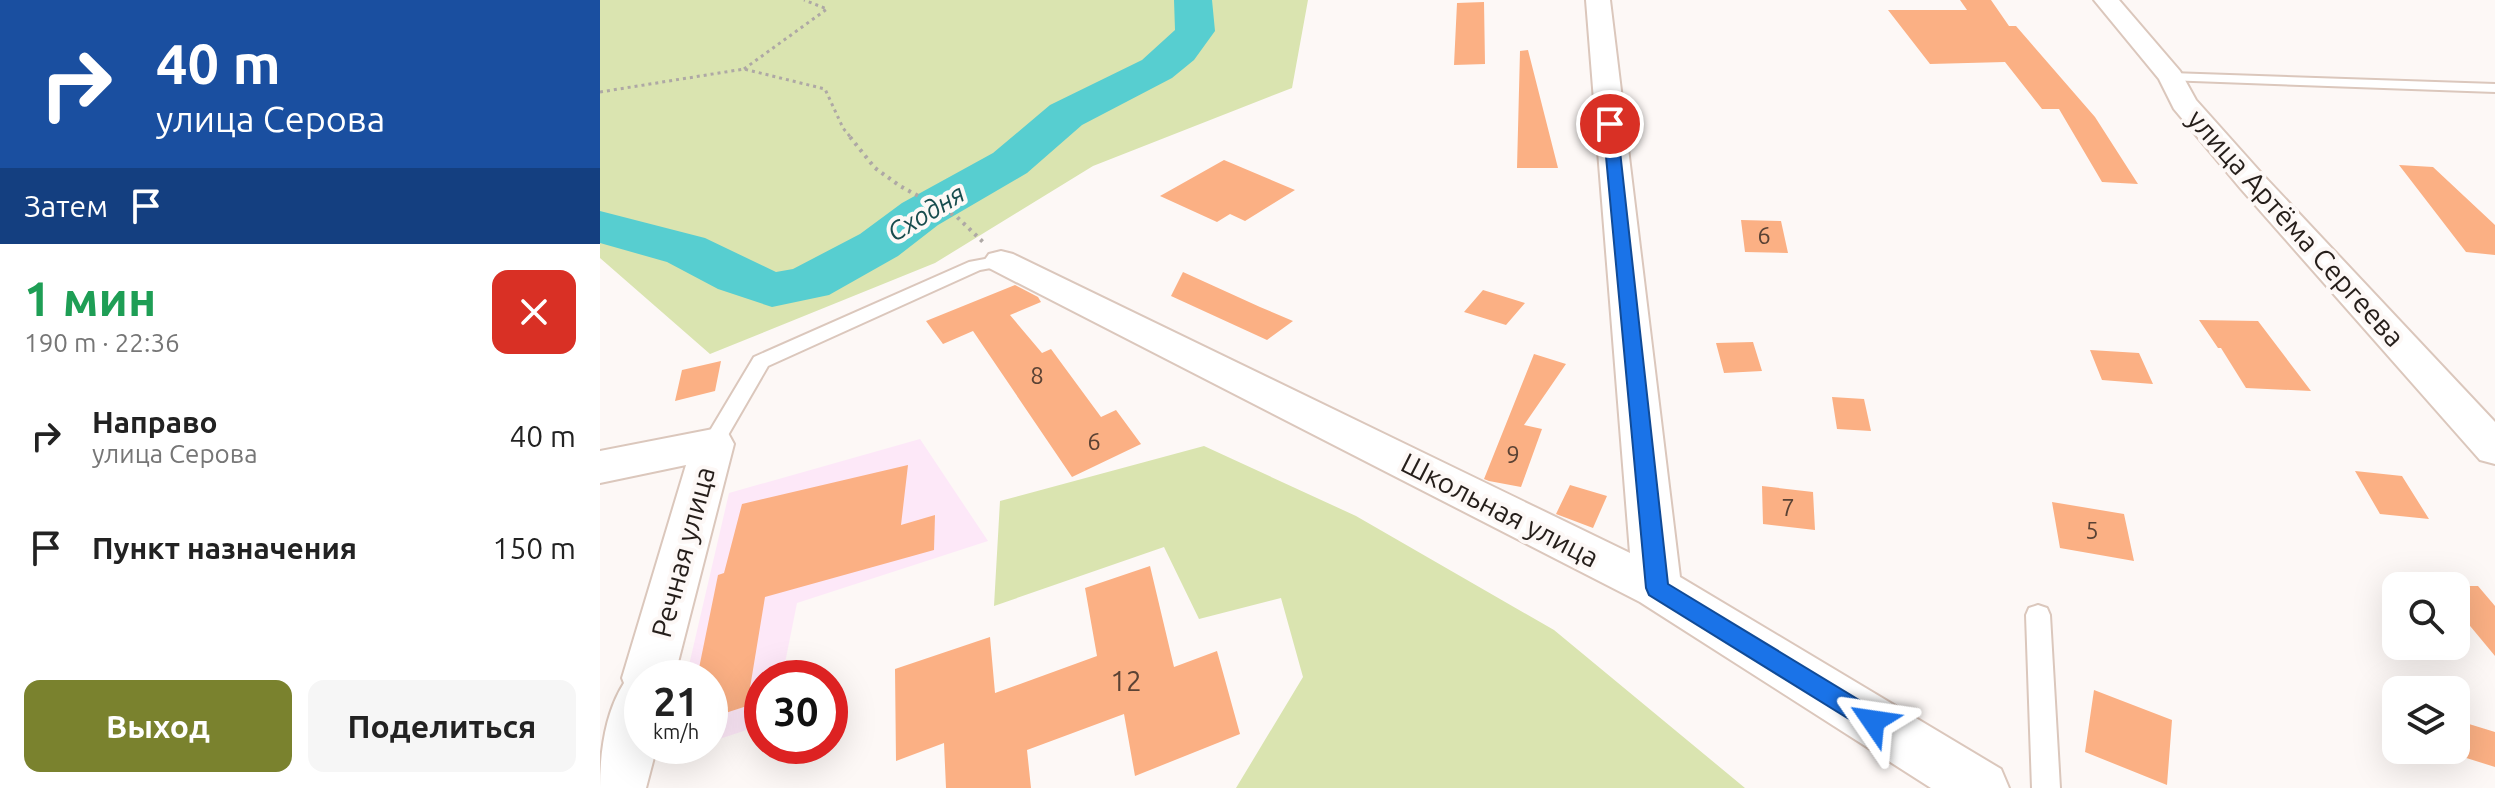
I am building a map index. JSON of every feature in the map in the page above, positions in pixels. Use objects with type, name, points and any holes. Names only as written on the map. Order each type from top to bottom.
[{"type":"street","points":[[1598,0],[1657,588]]},
{"type":"street","name":"улица Артёма Сергеева","points":[[2106,0],[2171,77],[2184,103],[2252,182],[2495,449]]},
{"type":"street","name":"Школьная улица","points":[[1001,261],[1657,588],[1981,788]]},
{"type":"street","name":"Речная улица","points":[[600,467],[713,444],[653,660]]},
{"type":"street","points":[[618,788],[625,764]]},
{"type":"lane","points":[[2171,77],[2495,88]]},
{"type":"lane","points":[[713,444],[761,362],[975,266],[1001,261]]},
{"type":"lane","points":[[2038,615],[2046,788]]},
{"type":"path","points":[[744,69],[827,9],[804,0]]},
{"type":"path","points":[[600,92],[744,69],[825,89],[843,128],[875,168],[900,186],[957,217]]},
{"type":"shaded area","points":[[920,439],[988,541],[797,603],[786,660],[744,660],[744,731],[728,736],[728,660],[690,660],[729,493]]},
{"type":"green space","points":[[600,0],[1308,0],[1292,88],[1093,166],[935,263],[710,354],[600,258]]},
{"type":"green space","points":[[1204,446],[1356,516],[1554,630],[1745,788],[1236,788],[1303,677],[1281,598],[1199,619],[1164,547],[994,606],[1000,501]]},
{"type":"building","points":[[1960,0],[1991,0],[2009,26],[2016,26],[2095,117],[2138,184],[2102,182],[2059,109],[2042,109],[2005,62],[1930,64],[1888,10],[1967,10]]},
{"type":"building","points":[[1484,2],[1485,64],[1454,65],[1457,3]]},
{"type":"building","points":[[1528,50],[1558,168],[1517,168],[1520,51]]},
{"type":"building","points":[[1224,160],[1295,190],[1245,221],[1230,214],[1217,222],[1160,196]]},
{"type":"building","points":[[2399,165],[2433,167],[2495,225],[2495,255],[2466,252]]},
{"type":"building","points":[[1741,220],[1781,221],[1788,253],[1745,252]]},
{"type":"building","points":[[1183,272],[1293,321],[1267,340],[1171,296]]},
{"type":"building","points":[[1015,285],[1038,297],[1041,302],[1010,315],[1042,353],[1051,349],[1101,417],[1116,410],[1141,444],[1072,477],[973,331],[943,344],[926,321]]},
{"type":"building","points":[[1483,290],[1525,303],[1506,325],[1464,312]]},
{"type":"building","points":[[2199,320],[2258,321],[2311,391],[2246,388]]},
{"type":"building","points":[[1753,342],[1762,371],[1724,373],[1716,343]]},
{"type":"building","points":[[2090,350],[2139,353],[2153,384],[2102,380]]},
{"type":"building","points":[[1534,354],[1566,364],[1524,425],[1542,429],[1521,487],[1489,481],[1484,479]]},
{"type":"building","points":[[721,361],[715,391],[675,401],[682,370]]},
{"type":"building","points":[[1832,397],[1864,399],[1871,431],[1837,429]]},
{"type":"building","points":[[908,465],[901,525],[935,515],[934,550],[765,597],[755,660],[744,660],[744,707],[728,712],[728,660],[701,660],[718,575],[724,573],[742,504]]},
{"type":"building","points":[[2355,471],[2402,476],[2429,519],[2380,514]]},
{"type":"building","points":[[1570,485],[1607,496],[1593,528],[1556,514]]},
{"type":"building","points":[[1762,486],[1813,492],[1815,530],[1763,524]]},
{"type":"building","points":[[2052,502],[2124,514],[2134,561],[2060,548]]},
{"type":"building","points":[[1150,566],[1174,667],[1217,651],[1240,734],[1135,776],[1124,714],[1027,750],[1031,788],[946,788],[944,743],[896,761],[895,669],[990,637],[995,693],[1097,656],[1085,588]]},
{"type":"building","points":[[2470,586],[2478,586],[2495,606],[2495,656],[2470,626]]},
{"type":"building","points":[[2094,690],[2172,720],[2167,785],[2085,752]]},
{"type":"building","points":[[2470,724],[2495,732],[2495,767],[2470,759]]},
{"type":"waterway","name":"Сходня","points":[[600,227],[686,250],[738,277],[772,290],[809,283],[879,245],[920,214],[1010,163],[1066,115],[1157,69],[1179,51],[1195,31],[1193,0]]},
{"type":"route","points":[[1610,124],[1657,588],[1873,721]]}]
